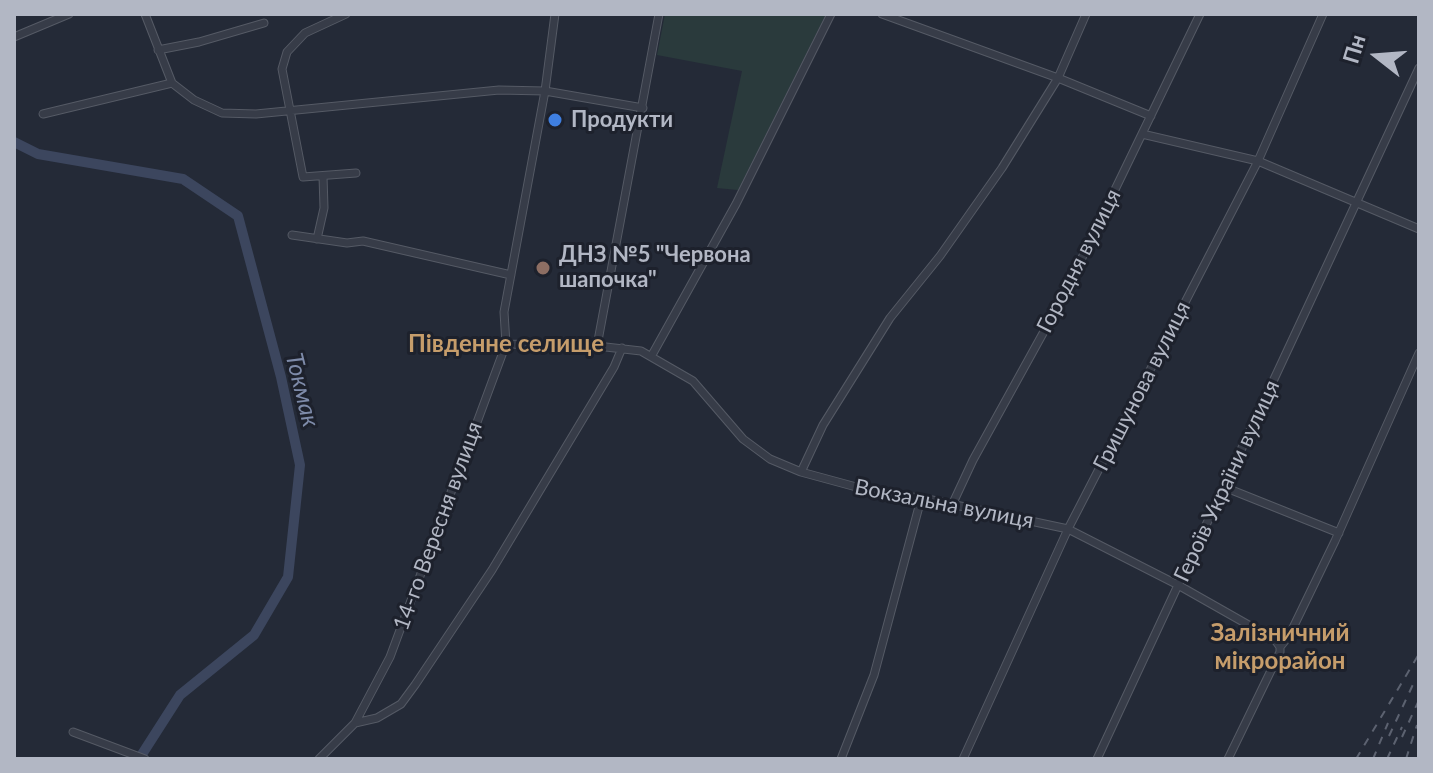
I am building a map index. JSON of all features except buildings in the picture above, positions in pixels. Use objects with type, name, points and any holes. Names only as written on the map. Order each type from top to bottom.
[{"type":"street","points":[[14,37],[69,14]]},
{"type":"street","points":[[145,14],[172,83],[194,100],[222,113],[256,114],[499,90],[545,91],[643,108]]},
{"type":"street","points":[[346,14],[305,33],[287,52],[282,69],[303,177],[356,173]]},
{"type":"street","name":"14-го Вересня вулиця","points":[[319,759],[355,723],[390,657],[506,344],[504,312],[545,91],[555,14]]},
{"type":"street","points":[[597,346],[659,14]]},
{"type":"street","points":[[652,355],[736,204],[831,14]]},
{"type":"street","points":[[882,14],[1058,78],[1151,116]]},
{"type":"street","points":[[801,472],[823,425],[890,318],[940,256],[1002,168],[1058,78],[1086,14]]},
{"type":"street","name":"Городня вулиця","points":[[952,505],[973,460],[1063,297],[1200,14]]},
{"type":"street","name":"Гришунова вулиця","points":[[963,759],[1068,529],[1258,161],[1323,14]]},
{"type":"street","points":[[158,50],[264,23]]},
{"type":"street","name":"Героїв України вулиця","points":[[1097,759],[1419,68]]},
{"type":"street","points":[[43,114],[172,83]]},
{"type":"street","points":[[1142,134],[1258,161],[1419,229]]},
{"type":"street","points":[[317,239],[324,208],[323,176]]},
{"type":"street","points":[[292,235],[347,243],[363,241],[511,275]]},
{"type":"street","name":"Вокзальна вулиця","points":[[506,344],[597,346],[652,355],[693,381],[743,439],[770,459],[801,472],[871,491],[1068,529],[1178,585],[1275,640],[1280,647]]},
{"type":"street","points":[[355,723],[377,718],[401,704],[415,685],[492,570],[614,367],[622,348]]},
{"type":"street","points":[[1228,759],[1280,647],[1289,636],[1339,533],[1419,353]]},
{"type":"street","points":[[1224,487],[1339,533]]},
{"type":"street","points":[[841,759],[874,675],[921,499]]},
{"type":"street","points":[[73,732],[145,759]]},
{"type":"shaded area","points":[[665,14],[826,14],[738,190],[717,188],[742,71],[657,55]]},
{"type":"waterway","name":"Токмак","points":[[14,142],[38,154],[183,179],[238,216],[281,377],[300,465],[288,577],[254,635],[180,695],[139,759]]},
{"type":"railway","points":[[1356,759],[1419,654]]},
{"type":"railway","points":[[1389,736],[1416,678]]},
{"type":"railway","points":[[1402,737],[1419,700]]},
{"type":"railway","points":[[1373,759],[1388,723]]},
{"type":"railway","points":[[1406,759],[1417,725]]},
{"type":"railway","points":[[1387,759],[1402,727]]},
{"type":"place","name":"Продукти","points":[[555,120]]},
{"type":"place","name":"ДНЗ №5 \"Червона шапочка\"","points":[[543,268]]},
{"type":"district","name":"Південне селище","points":[[506,344]]},
{"type":"district","name":"Залізничний мікрорайон","points":[[1280,647]]}]
